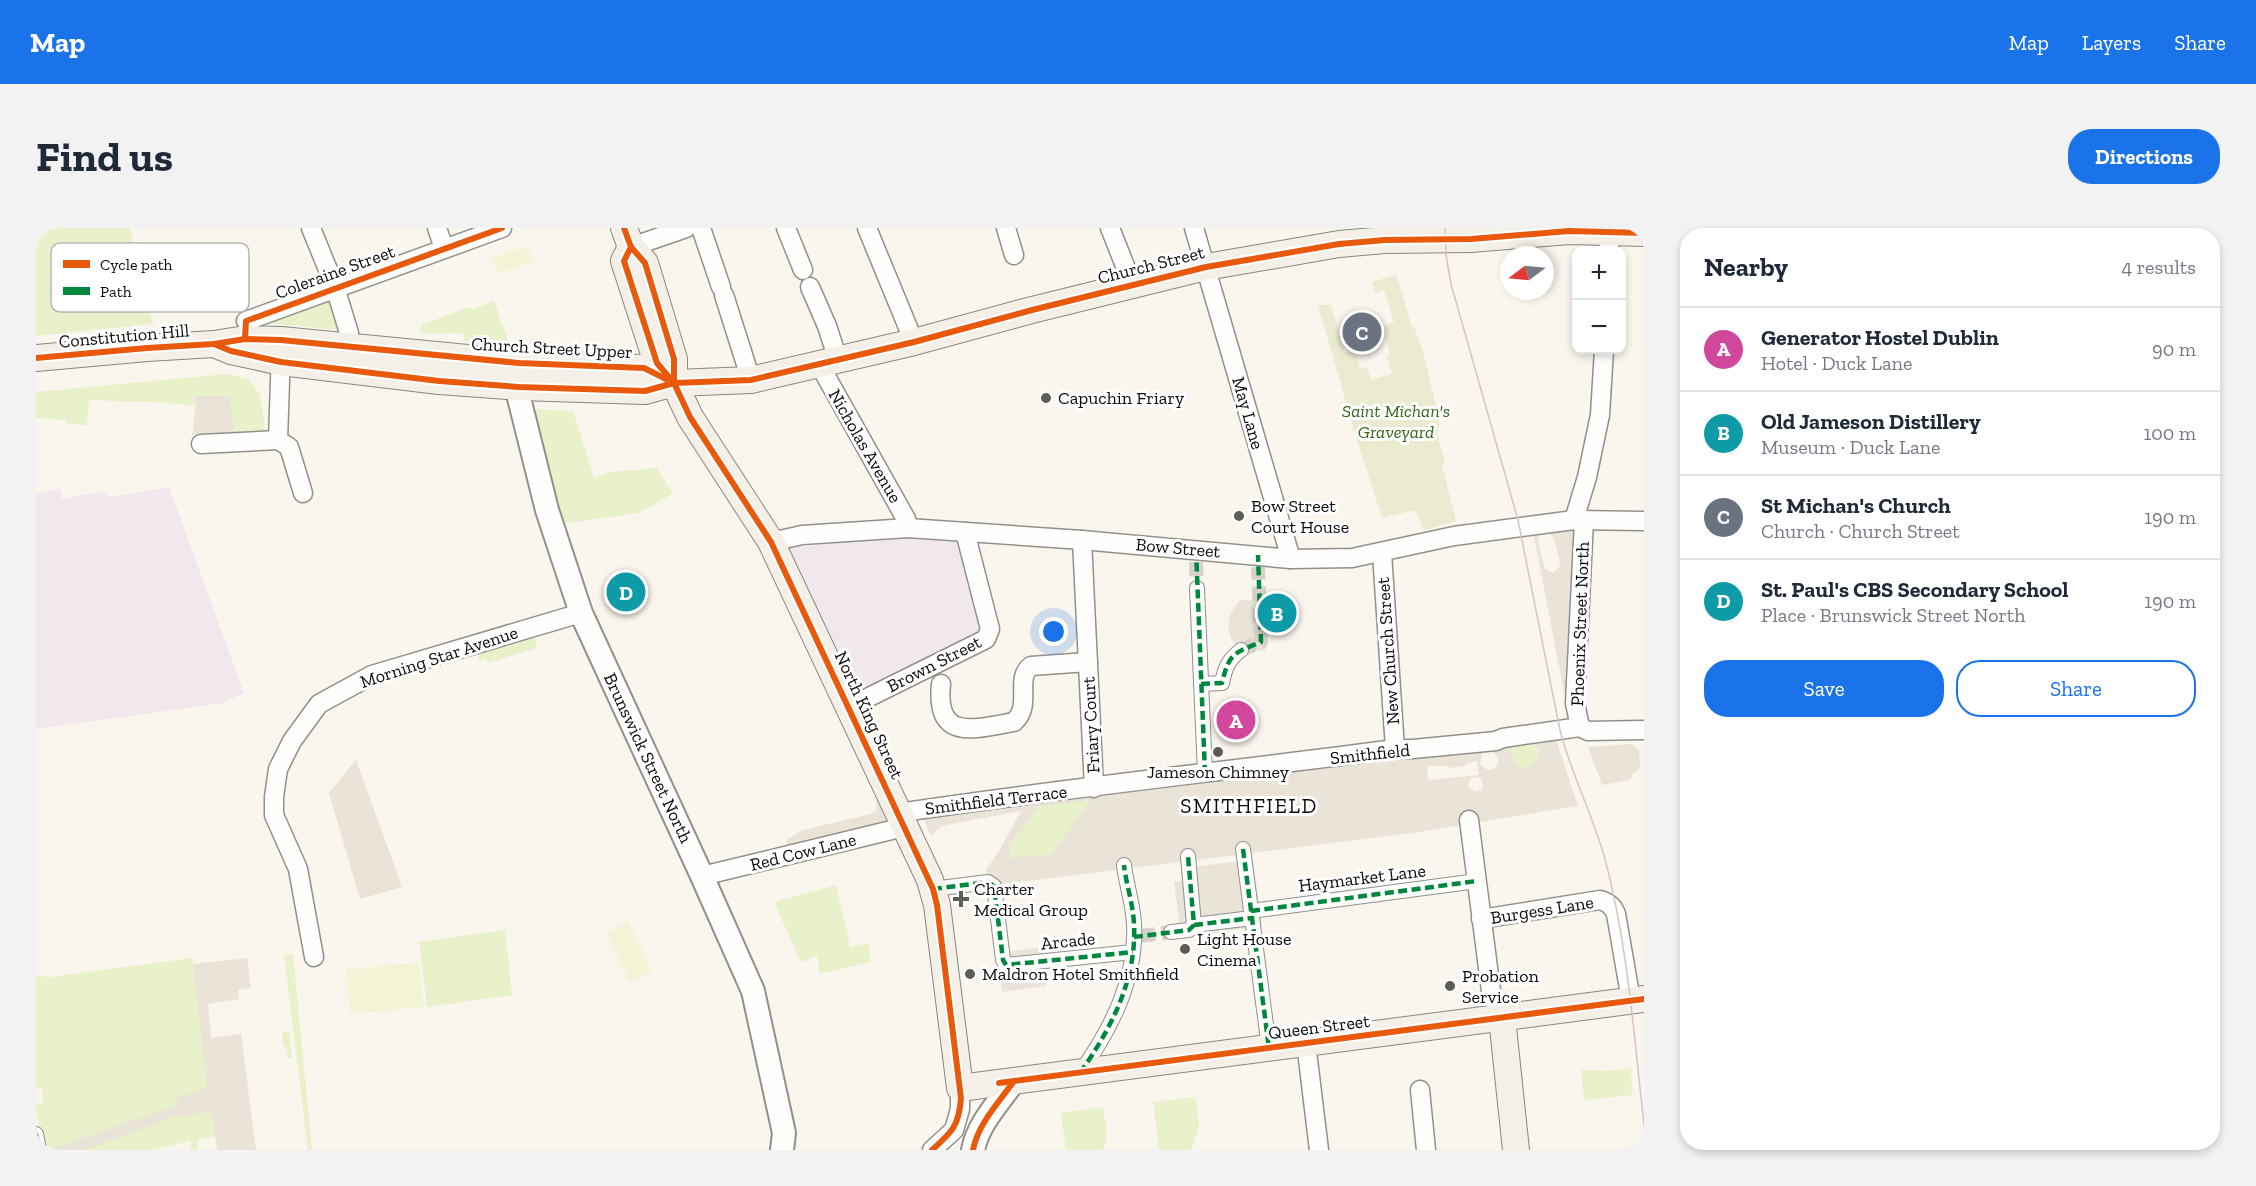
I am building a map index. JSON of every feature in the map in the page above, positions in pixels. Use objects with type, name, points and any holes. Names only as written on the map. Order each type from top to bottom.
[{"type":"main road","name":"Church Street","points":[[674,383],[751,380],[914,342],[1206,267],[1340,244],[1469,233],[1569,231],[1614,236],[1644,233]]},
{"type":"main road","name":"North King Street","points":[[628,237],[624,261],[642,324],[657,363],[674,383],[690,417],[771,542],[933,889],[937,905],[960,1088]]},
{"type":"main road","name":"North King Street","points":[[628,237],[645,263],[674,359],[674,383]]},
{"type":"main road","points":[[591,364],[628,346],[639,337],[642,324]]},
{"type":"main road","name":"Church Street Upper","points":[[214,344],[245,339],[281,351],[519,375],[645,391],[674,383]]},
{"type":"main road","name":"Constitution Hill","points":[[36,358],[214,344]]},
{"type":"main road","name":"Church Street Upper","points":[[519,375],[591,364],[644,368],[674,383]]},
{"type":"main road","name":"Queen Street","points":[[960,1088],[1638,1000]]},
{"type":"main road","points":[[1502,1018],[1516,1150]]},
{"type":"street","points":[[311,228],[335,287],[349,333],[348,359]]},
{"type":"street","points":[[437,228],[444,248]]},
{"type":"street","name":"Coleraine Street","points":[[246,321],[501,228]]},
{"type":"street","points":[[628,237],[686,228]]},
{"type":"street","points":[[701,228],[751,380]]},
{"type":"street","points":[[786,228],[803,270]]},
{"type":"street","points":[[867,228],[914,342]]},
{"type":"street","points":[[1006,228],[1014,255]]},
{"type":"street","points":[[1110,228],[1134,286]]},
{"type":"street","name":"May Lane","points":[[1194,228],[1290,559]]},
{"type":"street","name":"Nicholas Avenue","points":[[810,287],[827,326],[829,362],[906,519],[908,528]]},
{"type":"street","points":[[278,440],[281,351]]},
{"type":"street","name":"Phoenix Street North","points":[[1580,727],[1575,703],[1579,520],[1600,415],[1604,354]]},
{"type":"street","name":"Brunswick Street North","points":[[519,375],[519,398],[547,510],[581,613],[753,990],[786,1145]]},
{"type":"street","points":[[201,444],[278,440],[289,447],[303,493]]},
{"type":"street","name":"Bow Street","points":[[771,542],[802,535],[908,528],[1082,540],[1258,561],[1352,558],[1462,534],[1579,520],[1644,521]]},
{"type":"street","name":"Brown Street","points":[[849,707],[986,639],[989,635],[990,629],[965,532]]},
{"type":"street","name":"Friary Court","points":[[1082,540],[1094,788]]},
{"type":"street","name":"New Church Street","points":[[1382,553],[1395,749]]},
{"type":"street","points":[[1197,588],[1205,774]]},
{"type":"street","name":"Morning Star Avenue","points":[[314,957],[298,869],[274,815],[274,797],[278,769],[293,739],[319,704],[372,675],[581,613]]},
{"type":"street","points":[[1201,684],[1222,682],[1224,668],[1231,657],[1241,650]]},
{"type":"street","points":[[940,684],[940,710],[950,723],[960,729],[1001,725],[1014,722],[1023,710],[1024,678],[1026,670],[1031,666],[1088,662]]},
{"type":"street","name":"Smithfield","points":[[1094,788],[1395,749],[1496,741],[1503,738],[1580,727],[1588,731],[1644,730]]},
{"type":"street","name":"Smithfield Terrace","points":[[901,820],[999,798],[1094,788]]},
{"type":"street","name":"Red Cow Lane","points":[[702,876],[901,820]]},
{"type":"street","points":[[1469,820],[1491,991],[1502,1018]]},
{"type":"street","points":[[1243,849],[1269,1048]]},
{"type":"street","points":[[1171,932],[1192,927],[1188,856]]},
{"type":"street","points":[[1080,1073],[1102,1042],[1115,1016],[1132,965],[1138,936],[1124,865]]},
{"type":"street","name":"Haymarket Lane","points":[[1192,927],[1252,914],[1477,881]]},
{"type":"street","name":"Arcade","points":[[933,889],[988,882],[994,885],[1003,960],[1006,965],[1133,952]]},
{"type":"street","name":"Burgess Lane","points":[[1481,919],[1600,900],[1606,902],[1613,907],[1616,914],[1638,1000]]},
{"type":"street","points":[[1306,1043],[1319,1150]]},
{"type":"street","points":[[973,1150],[982,1125],[1014,1081]]},
{"type":"street","points":[[932,1150],[954,1130],[960,1109],[960,1088]]},
{"type":"street","points":[[1420,1090],[1426,1150]]},
{"type":"street","points":[[36,1134],[39,1150]]},
{"type":"shaded area","points":[[194,396],[230,396],[234,432],[192,435],[196,406]]},
{"type":"shaded area","points":[[169,487],[244,693],[223,703],[36,729],[36,493],[60,489],[62,499],[102,491],[110,497]]},
{"type":"shaded area","points":[[1573,528],[1578,534],[1566,702],[1533,532]],"holes":[[[1547,532],[1554,538],[1560,563],[1558,569],[1553,573],[1545,569],[1538,542],[1539,535]]]},
{"type":"shaded area","points":[[905,537],[964,538],[987,629],[854,700],[782,548]]},
{"type":"shaded area","points":[[1240,600],[1260,601],[1261,643],[1265,644],[1265,651],[1245,653],[1231,639],[1228,626],[1230,614]]},
{"type":"shaded area","name":"Smithfield","points":[[1555,736],[1578,806],[1412,833],[988,886],[986,870],[1021,811],[941,826],[931,836],[921,814]],"holes":[[[1532,742],[1539,751],[1537,760],[1527,768],[1518,766],[1511,754],[1514,746]],[[1486,751],[1492,751],[1498,758],[1498,764],[1493,769],[1487,770],[1480,764],[1482,755]],[[1477,761],[1479,775],[1428,780],[1427,766],[1448,766],[1449,768],[1466,766],[1466,764]],[[1476,777],[1481,779],[1483,785],[1477,792],[1470,789],[1468,785],[1471,778]],[[1091,800],[1052,854],[1010,858],[1009,846],[1039,807]]]},
{"type":"shaded area","points":[[1632,744],[1639,750],[1640,768],[1633,773],[1630,780],[1602,785],[1588,747]]},
{"type":"shaded area","points":[[356,760],[402,887],[360,899],[329,793]]},
{"type":"shaded area","points":[[883,798],[892,823],[789,849],[786,840],[803,830],[871,814],[876,810],[877,801]]},
{"type":"shaded area","points":[[1253,859],[1262,926],[1181,937],[1174,882],[1196,879],[1194,867]]},
{"type":"shaded area","points":[[1044,947],[1047,968],[1044,969],[1046,986],[1002,992],[997,953]]},
{"type":"shaded area","points":[[247,958],[251,988],[238,990],[239,999],[208,1004],[211,1038],[241,1034],[256,1150],[217,1150],[211,1109],[183,1119],[181,1114],[85,1150],[49,1150],[178,1105],[176,1099],[207,1087],[193,964]]},
{"type":"green space","points":[[36,228],[130,228],[134,243],[51,243],[51,312],[150,312],[153,324],[36,336]]},
{"type":"green space","points":[[527,246],[532,262],[498,274],[492,258]]},
{"type":"green space","name":"Saint Michan's Graveyard","points":[[1396,275],[1412,327],[1414,327],[1423,352],[1440,423],[1437,435],[1445,461],[1442,465],[1456,521],[1424,530],[1415,510],[1382,518],[1318,305],[1331,305],[1345,353],[1355,351],[1360,369],[1367,367],[1371,380],[1392,374],[1387,356],[1390,354],[1382,326],[1394,322],[1384,290],[1375,293],[1372,282]]},
{"type":"green space","points":[[329,297],[340,330],[255,322]]},
{"type":"green space","points":[[494,301],[510,346],[464,341],[464,334],[420,333],[422,325],[469,307],[473,309]]},
{"type":"green space","points":[[227,374],[248,379],[260,394],[265,429],[262,433],[234,434],[229,396],[194,396],[196,406],[89,400],[87,425],[67,424],[67,420],[36,418],[36,392]]},
{"type":"green space","points":[[534,409],[573,411],[594,478],[609,472],[657,468],[673,494],[638,513],[561,524]]},
{"type":"green space","points":[[534,635],[537,648],[488,663],[486,659],[480,661],[477,654]]},
{"type":"green space","points":[[1525,742],[1534,746],[1538,755],[1534,764],[1525,768],[1516,764],[1512,755],[1516,746]]},
{"type":"green space","points":[[1092,800],[1052,854],[1010,859],[1009,846],[1039,807]]},
{"type":"green space","points":[[836,885],[850,947],[868,943],[871,962],[820,974],[817,956],[801,962],[774,902]]},
{"type":"green space","points":[[628,922],[652,971],[630,982],[606,933]]},
{"type":"green space","points":[[505,930],[512,995],[427,1007],[419,942]]},
{"type":"green space","points":[[293,954],[312,1150],[308,1150],[284,955]]},
{"type":"green space","points":[[192,958],[216,1136],[197,1140],[198,1150],[192,1150],[190,1141],[152,1150],[44,1150],[36,1110],[36,1105],[44,1104],[41,1088],[36,1089],[36,976],[51,977]]},
{"type":"green space","points":[[419,962],[424,1007],[351,1014],[346,970]]},
{"type":"green space","points":[[289,1031],[292,1058],[288,1058],[286,1046],[283,1047],[282,1032]]},
{"type":"green space","points":[[1631,1068],[1632,1095],[1587,1100],[1584,1097],[1581,1070],[1608,1071]]},
{"type":"green space","points":[[1195,1097],[1199,1124],[1192,1148],[1190,1150],[1159,1150],[1153,1102]]},
{"type":"green space","points":[[1103,1107],[1107,1134],[1103,1150],[1066,1150],[1061,1113]]},
{"type":"tunnel","points":[[1196,562],[1197,588]]},
{"type":"tunnel","points":[[1241,650],[1261,642],[1258,567]]},
{"type":"tunnel","points":[[1141,936],[1171,932]]},
{"type":"tram line","points":[[1445,228],[1446,255],[1451,284],[1518,520],[1560,730],[1600,843],[1613,892],[1629,991],[1644,1125]]},
{"type":"marked path","points":[[1196,549],[1205,774]]},
{"type":"marked path","points":[[1201,684],[1222,683],[1227,665],[1234,655],[1261,642],[1258,555]]},
{"type":"marked path","points":[[1243,849],[1269,1048]]},
{"type":"marked path","points":[[1134,937],[1189,930],[1194,925],[1188,856]]},
{"type":"marked path","points":[[1080,1073],[1112,1021],[1120,1003],[1131,964],[1134,924],[1124,865]]},
{"type":"marked path","points":[[1251,911],[1477,881]]},
{"type":"marked path","points":[[933,889],[988,882],[994,886],[1003,960],[1006,965],[1133,952]]},
{"type":"marked path","points":[[1194,925],[1252,918]]},
{"type":"marked path","points":[[36,1134],[39,1150]]},
{"type":"cycle path","points":[[245,339],[246,321],[502,228]]},
{"type":"cycle path","points":[[624,228],[631,247],[645,263],[674,359],[674,383]]},
{"type":"cycle path","points":[[214,344],[231,351],[281,362],[439,381],[519,387],[645,391],[674,383],[751,380],[914,342],[1206,267],[1339,244],[1385,240],[1471,239],[1569,231],[1644,233]]},
{"type":"cycle path","points":[[631,247],[624,261],[657,363],[674,383],[690,417],[771,542],[933,889],[937,905],[961,1098],[953,1128],[932,1150]]},
{"type":"cycle path","points":[[36,358],[214,344],[245,339],[281,340],[519,363],[644,368],[666,379]]},
{"type":"cycle path","points":[[999,1083],[1644,999]]},
{"type":"cycle path","points":[[973,1150],[984,1122],[1014,1081]]},
{"type":"place","name":"St Michan's Church","points":[[1362,332]]},
{"type":"place","name":"Capuchin Friary","points":[[1046,398]]},
{"type":"place","name":"Bow Street Court House","points":[[1239,516]]},
{"type":"place","name":"St. Paul's CBS Secondary School","points":[[626,592]]},
{"type":"place","name":"Old Jameson Distillery","points":[[1277,613]]},
{"type":"place","name":"Generator Hostel Dublin","points":[[1236,720]]},
{"type":"place","name":"Jameson Chimney","points":[[1218,752]]},
{"type":"place","name":"Charter Medical Group","points":[[961,899]]},
{"type":"place","name":"Light House Cinema","points":[[1185,949]]},
{"type":"place","name":"Maldron Hotel Smithfield","points":[[970,974]]},
{"type":"place","name":"Probation Service","points":[[1450,986]]},
{"type":"district","name":"SMITHFIELD","points":[[1249,806]]}]
